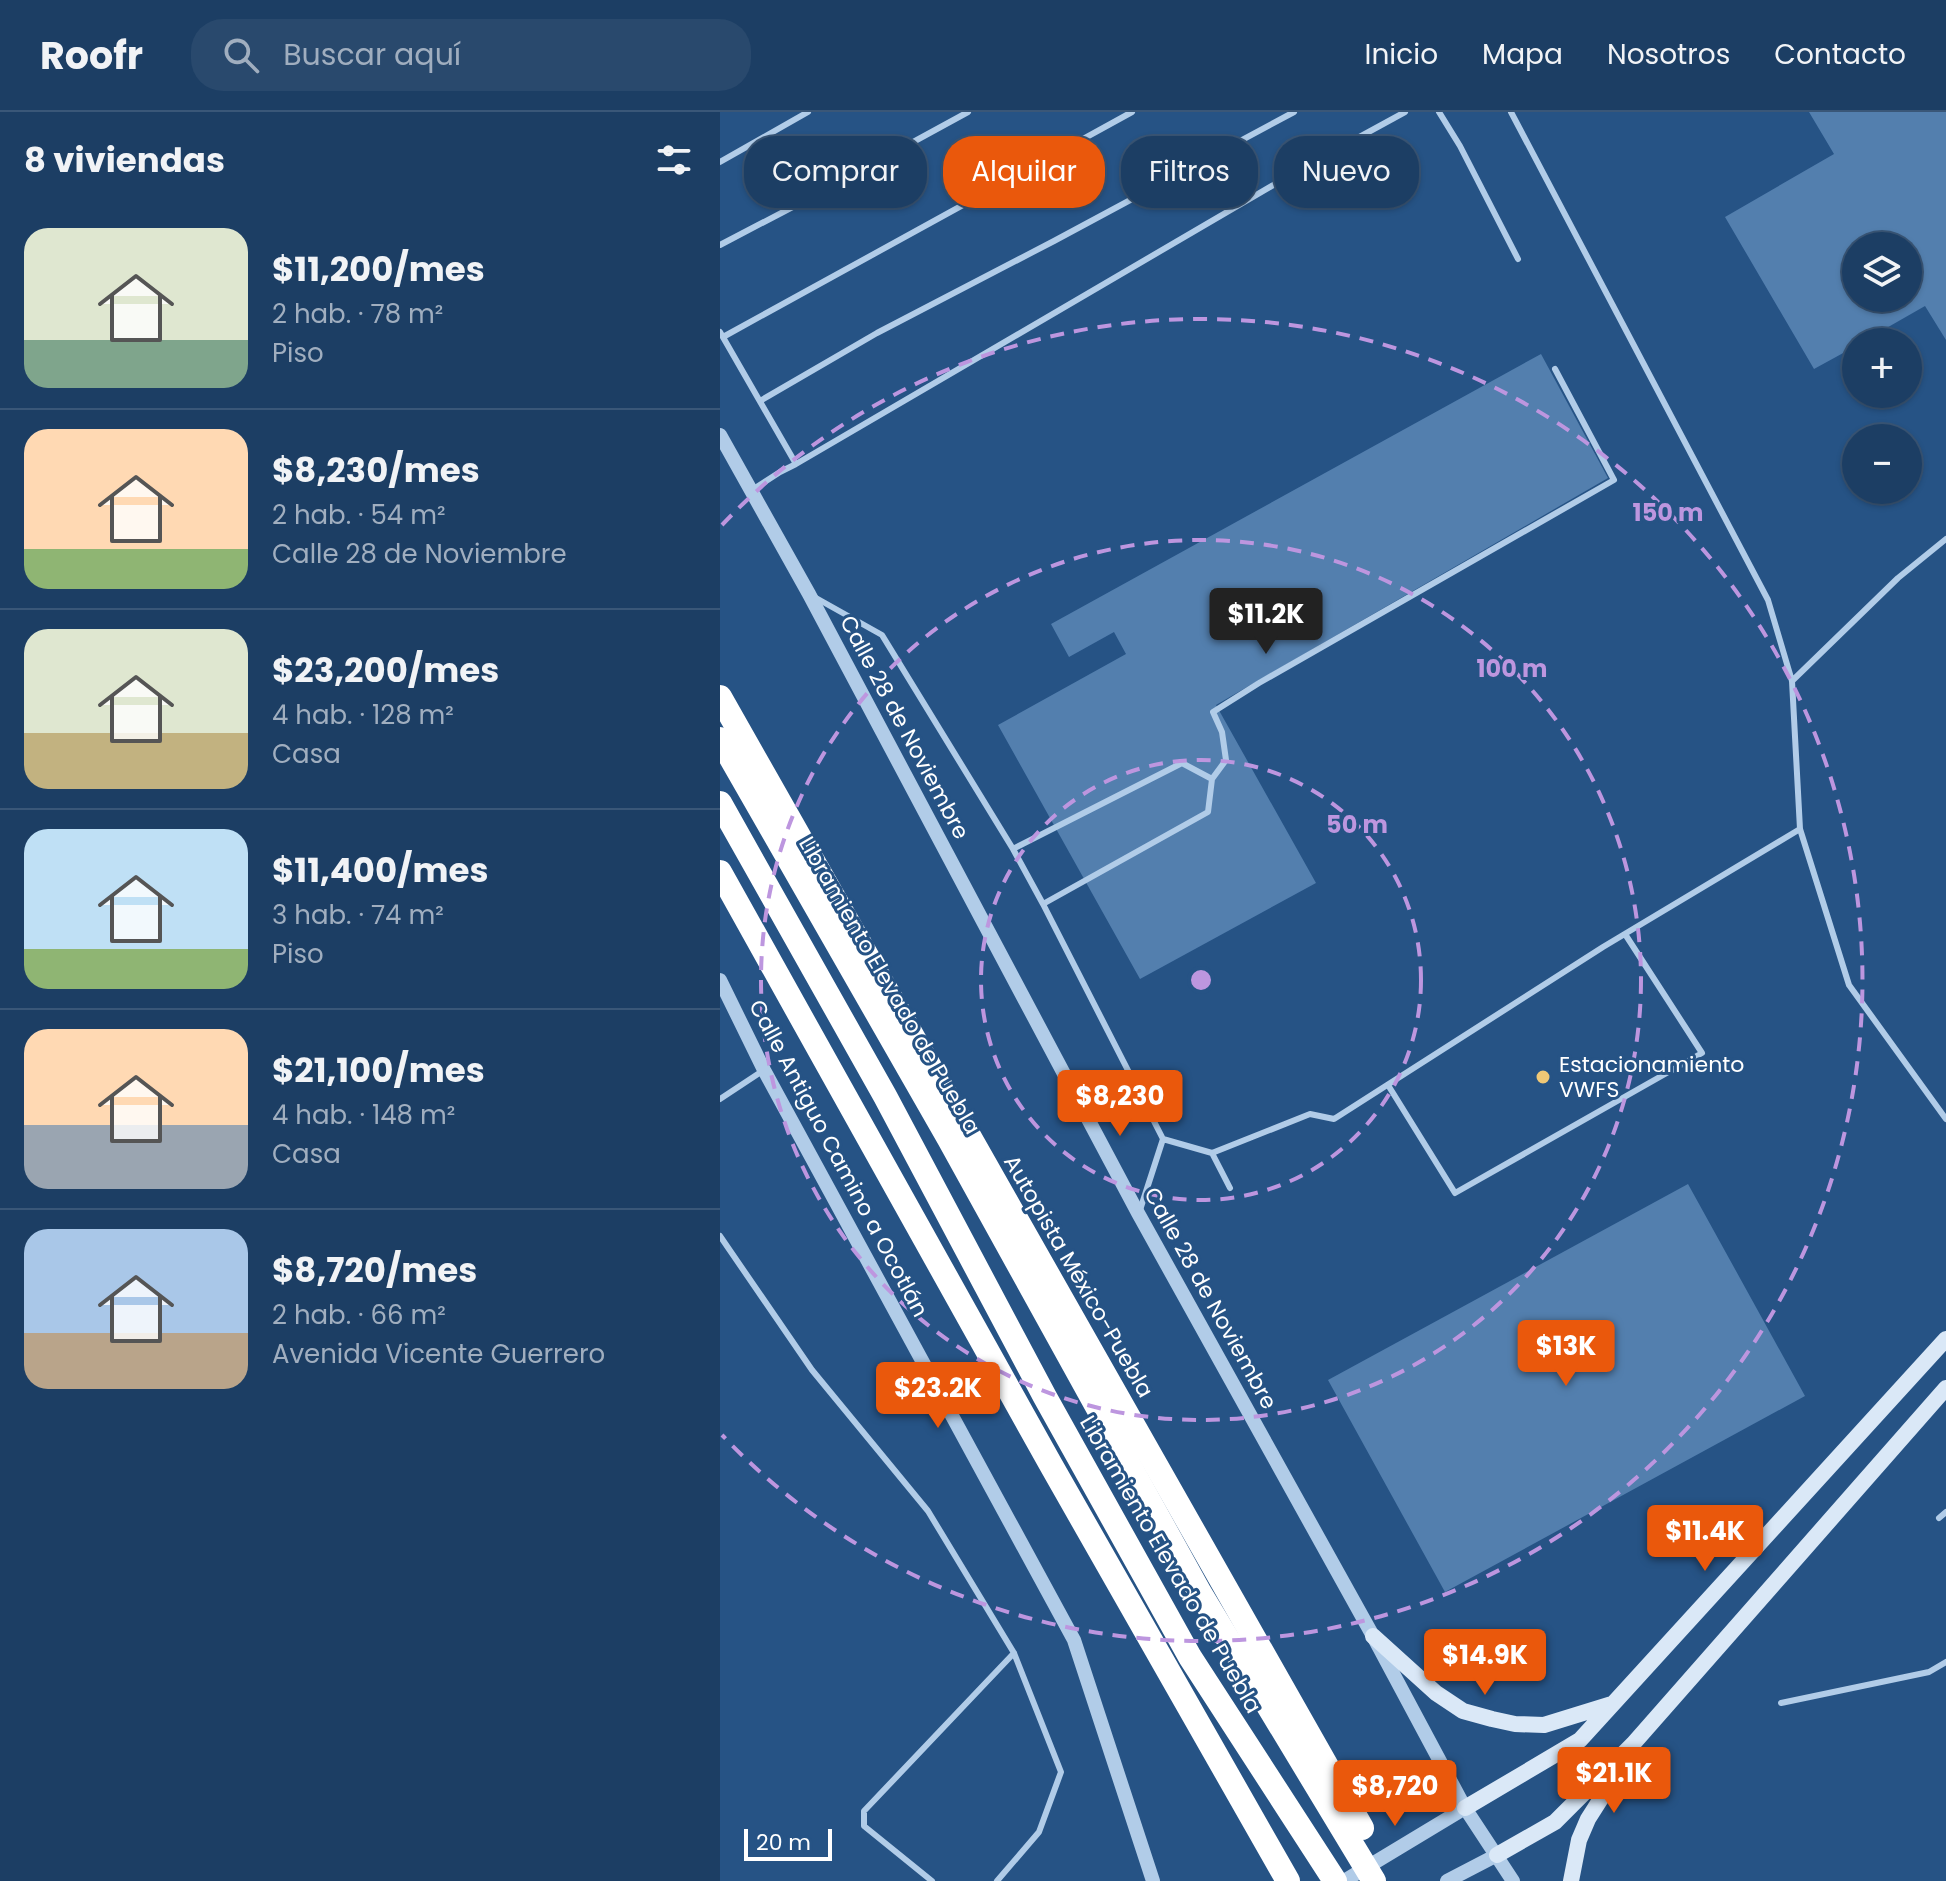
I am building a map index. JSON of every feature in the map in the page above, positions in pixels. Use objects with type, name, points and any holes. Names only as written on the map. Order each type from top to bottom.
[{"type":"highway","name":"Autopista México-Puebla","points":[[720,697],[1392,1881]]},
{"type":"highway","name":"Libramiento Elevado de Puebla","points":[[720,739],[949,1139],[1200,1593],[1374,1881]]},
{"type":"highway","name":"Libramiento Elevado de Puebla","points":[[720,803],[885,1096],[1037,1384],[1190,1657],[1335,1881]]},
{"type":"highway","points":[[720,872],[1043,1452],[1288,1881]]},
{"type":"main road","points":[[1465,1808],[1580,1740],[1946,1339]]},
{"type":"main road","points":[[1497,1855],[1555,1822],[1633,1744],[1946,1388]]},
{"type":"main road","points":[[1373,1636],[1436,1693],[1463,1711],[1515,1724],[1544,1725],[1613,1704]]},
{"type":"main road","points":[[1571,1881],[1579,1840],[1588,1819],[1620,1771],[1633,1744]]},
{"type":"street","name":"Calle 28 de Noviembre","points":[[720,435],[809,594],[1138,1213],[1465,1808],[1513,1881]]},
{"type":"street","name":"Calle Antiguo Camino a Ocotlán","points":[[720,980],[764,1070],[1074,1640],[1153,1881]]},
{"type":"street","points":[[1344,1881],[1465,1808]]},
{"type":"street","points":[[1447,1881],[1497,1855]]},
{"type":"lane","points":[[720,162],[808,112]]},
{"type":"lane","points":[[720,245],[968,112]]},
{"type":"lane","points":[[796,464],[722,334],[1132,112]]},
{"type":"lane","points":[[760,401],[877,333],[1294,112]]},
{"type":"lane","points":[[752,490],[1299,170],[1405,112]]},
{"type":"lane","points":[[1439,112],[1460,146],[1518,259]]},
{"type":"lane","points":[[1511,112],[1768,600],[1792,681],[1800,829],[1849,985],[1946,1119]]},
{"type":"lane","points":[[1043,904],[1208,812],[1212,779],[1226,760],[1222,732],[1213,712],[1614,480],[1555,369]]},
{"type":"lane","points":[[1792,681],[1898,578],[1946,539]]},
{"type":"lane","points":[[809,594],[882,635],[1013,849],[1043,904],[1163,1139],[1138,1213]]},
{"type":"lane","points":[[1013,849],[1182,763],[1212,779]]},
{"type":"lane","points":[[1163,1139],[1212,1153],[1310,1114],[1334,1119],[1625,934],[1800,829]]},
{"type":"lane","points":[[1388,1085],[1455,1193],[1702,1053],[1625,934]]},
{"type":"lane","points":[[720,1099],[764,1070]]},
{"type":"lane","points":[[1212,1153],[1230,1188]]},
{"type":"lane","points":[[720,1236],[812,1370],[928,1511],[1014,1653],[1061,1772],[1039,1832],[997,1881]]},
{"type":"lane","points":[[1939,1518],[1946,1512]]},
{"type":"lane","points":[[932,1881],[864,1826],[864,1811],[1014,1653]]},
{"type":"lane","points":[[1781,1703],[1929,1672],[1946,1662]]},
{"type":"building","points":[[1809,112],[1946,112],[1946,340],[1925,306],[1922,308],[1922,232],[1842,232],[1842,312],[1914,312],[1886,328],[1842,328],[1842,354],[1814,369],[1725,217],[1834,154]]},
{"type":"building","points":[[1541,354],[1608,478],[1216,705],[1316,883],[1140,979],[998,725],[1126,654],[1114,632],[1069,657],[1051,624]]},
{"type":"building","points":[[1688,1184],[1805,1396],[1445,1592],[1328,1380]]},
{"type":"place","name":"Estacionamiento VWFS","points":[[1543,1077]]}]
